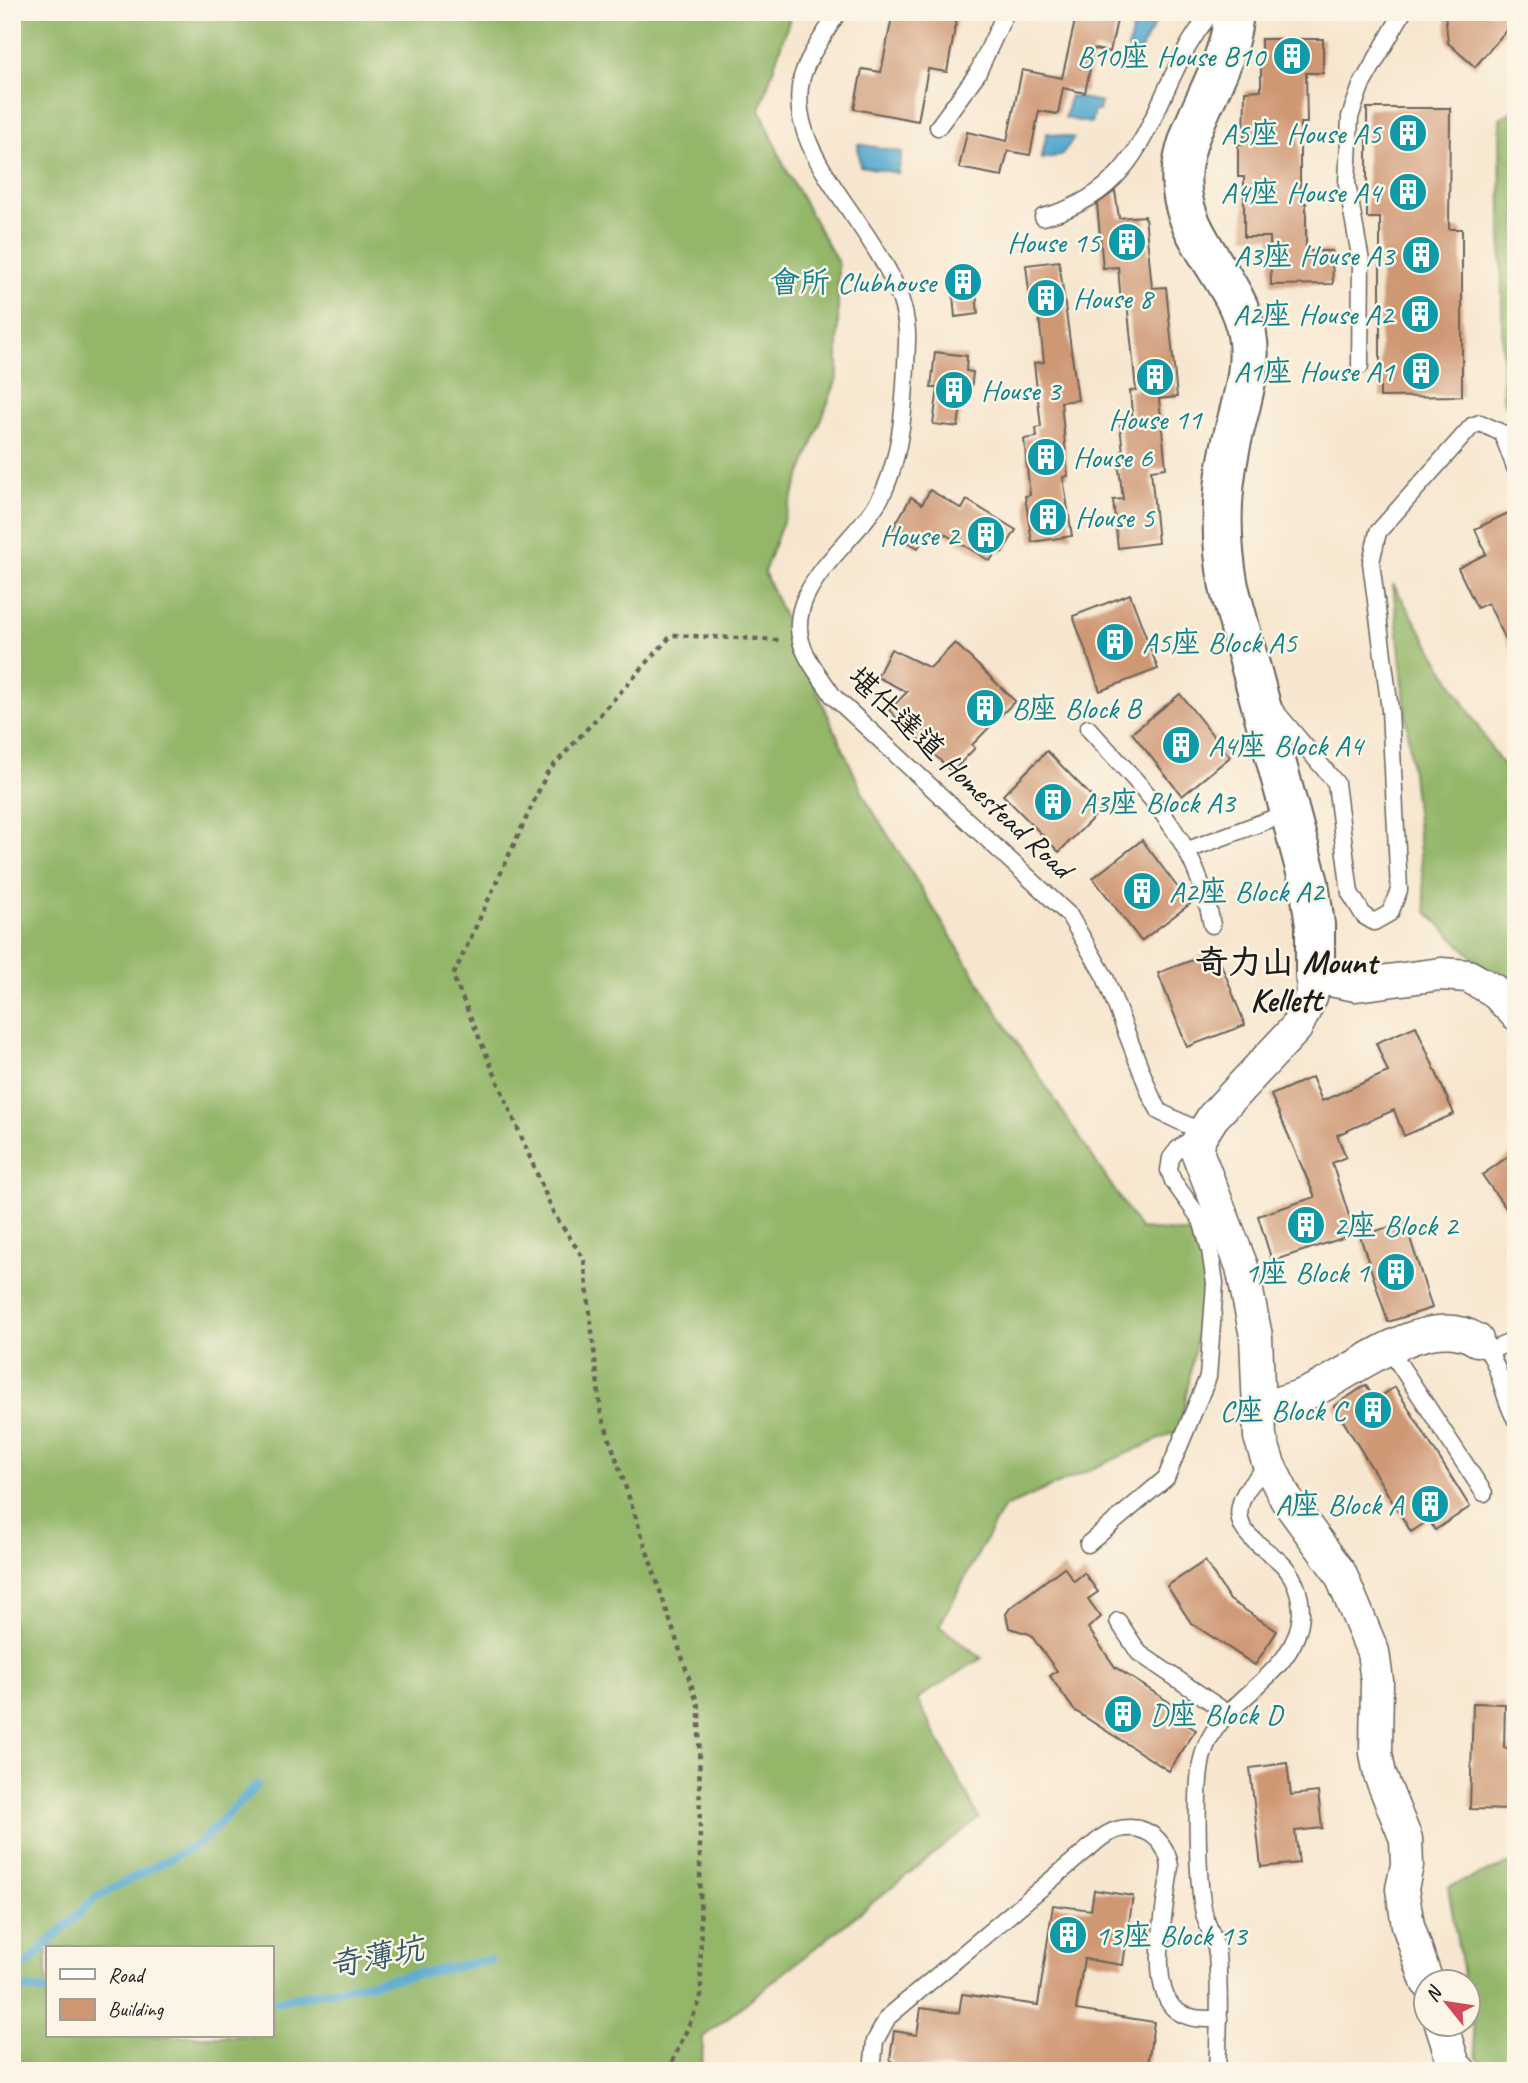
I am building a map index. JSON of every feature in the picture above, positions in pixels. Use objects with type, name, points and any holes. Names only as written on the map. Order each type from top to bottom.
[{"type":"street","points":[[1234,12],[1226,56],[1185,156],[1182,186],[1190,224],[1237,306],[1247,334],[1247,378],[1224,483],[1221,537],[1229,587],[1313,904],[1315,978],[1311,997],[1296,1028],[1226,1101],[1202,1132],[1197,1146],[1200,1163],[1236,1246],[1251,1306],[1256,1336],[1260,1437],[1269,1465],[1286,1499],[1340,1573],[1373,1652],[1377,1681],[1376,1754],[1380,1775],[1406,1839],[1407,1865],[1402,1889],[1408,1925],[1422,1968]]},
{"type":"street","points":[[1315,978],[1356,985],[1441,974],[1468,976],[1493,990],[1516,1014]]},
{"type":"street","points":[[1258,1408],[1314,1391],[1388,1347],[1408,1339],[1441,1333],[1461,1333],[1483,1346]]},
{"type":"street","points":[[1445,2038],[1454,2065],[1460,2071]]},
{"type":"lane","points":[[801,640],[804,604],[814,578],[861,526],[876,506],[889,479],[901,423],[907,339],[906,314],[896,284],[816,155],[803,125],[800,106],[803,76],[838,12]]},
{"type":"lane","points":[[938,127],[977,74],[1006,12]]},
{"type":"lane","points":[[1043,217],[1082,203],[1117,177],[1143,139],[1184,58],[1212,12]]},
{"type":"lane","points":[[1360,366],[1362,261],[1347,184],[1350,117],[1361,86],[1403,12]]},
{"type":"lane","points":[[1256,687],[1336,783],[1350,893],[1364,916],[1374,922],[1390,914],[1399,890],[1390,710],[1371,562],[1374,541],[1378,532],[1472,426],[1480,423],[1502,433],[1516,470]]},
{"type":"lane","name":"堪仕達道 Homestead Road","points":[[801,640],[806,656],[834,696],[1069,915],[1105,977],[1150,1096],[1160,1112],[1202,1132]]},
{"type":"lane","points":[[1088,728],[1168,819],[1188,850],[1203,887],[1212,925]]},
{"type":"lane","points":[[1188,850],[1290,812]]},
{"type":"lane","points":[[1088,1544],[1166,1478],[1208,1377],[1215,1283],[1210,1250],[1201,1220],[1173,1181],[1169,1170],[1171,1158],[1178,1149],[1202,1132]]},
{"type":"lane","points":[[1516,1340],[1483,1346],[1508,1408],[1516,1420]]},
{"type":"lane","points":[[1388,1347],[1483,1493]]},
{"type":"lane","points":[[1217,2071],[1217,1950],[1201,1896],[1200,1781],[1206,1743],[1226,1712],[1270,1674],[1291,1645],[1301,1617],[1297,1588],[1290,1573],[1279,1561],[1256,1546],[1243,1528],[1240,1516],[1245,1492],[1269,1465]]},
{"type":"lane","points":[[1118,1621],[1139,1653],[1226,1712]]},
{"type":"lane","points":[[872,2071],[875,2041],[888,2017],[1101,1838],[1118,1828],[1148,1831],[1164,1845],[1168,1855],[1170,1866],[1159,1975],[1164,1995],[1177,2011],[1187,2016],[1219,2019]]},
{"type":"path","points":[[668,2071],[701,1999],[699,1708],[601,1413],[584,1259],[554,1214],[453,976],[547,773],[673,635],[801,640]]},
{"type":"green space","points":[[12,12],[792,12],[760,109],[785,168],[838,263],[838,376],[764,572],[865,798],[1012,1035],[1140,1229],[1215,1235],[1180,1430],[1003,1508],[939,1626],[982,1658],[917,1699],[979,1818],[703,2037],[702,2071],[12,2071]]},
{"type":"green space","points":[[1516,109],[1516,418],[1503,402],[1500,118]]},
{"type":"green space","points":[[1393,584],[1492,750],[1516,783],[1516,1000],[1426,911]]},
{"type":"green space","points":[[1516,1861],[1516,2071],[1492,2071],[1477,2059],[1474,2038],[1482,2038],[1482,1968],[1462,1968],[1448,1887]]},
{"type":"water","points":[[1136,12],[1158,14],[1140,53],[1128,50]]},
{"type":"water","points":[[1070,96],[1101,102],[1099,111],[1094,111],[1091,123],[1065,118]]},
{"type":"water","points":[[1047,133],[1074,138],[1061,155],[1041,159]]},
{"type":"water","points":[[858,144],[902,152],[898,173],[860,166]]},
{"type":"building","points":[[893,12],[958,12],[947,72],[928,69],[918,121],[854,109],[862,69],[881,72]]},
{"type":"building","points":[[1077,12],[1117,20],[1110,52],[1094,49],[1085,93],[1063,88],[1058,114],[1039,111],[1030,155],[1008,151],[1002,176],[959,168],[967,132],[1007,141],[1022,70],[1062,78]]},
{"type":"building","points":[[1445,12],[1516,12],[1516,19],[1475,67],[1448,43]]},
{"type":"building","points":[[1261,39],[1323,39],[1323,73],[1306,73],[1307,123],[1300,123],[1300,203],[1306,203],[1306,251],[1332,251],[1333,284],[1271,285],[1270,237],[1244,237],[1244,177],[1238,177],[1238,144],[1244,144],[1245,91],[1261,90]]},
{"type":"building","points":[[1367,108],[1450,108],[1449,229],[1462,229],[1462,396],[1380,397],[1380,218],[1367,218]]},
{"type":"building","points":[[1115,191],[1119,218],[1145,216],[1152,288],[1166,287],[1177,397],[1159,399],[1166,468],[1151,470],[1158,543],[1118,548],[1113,500],[1123,499],[1118,462],[1124,461],[1120,425],[1133,424],[1130,391],[1136,390],[1127,302],[1121,303],[1118,267],[1103,268],[1097,204]]},
{"type":"building","points":[[1059,261],[1078,400],[1061,402],[1068,476],[1063,477],[1072,536],[1032,542],[1025,496],[1030,495],[1024,439],[1037,437],[1036,428],[1041,427],[1034,363],[1044,362],[1037,300],[1030,301],[1026,265]]},
{"type":"building","name":"會所 Clubhouse","points":[[974,271],[978,314],[955,317],[951,273]]},
{"type":"building","name":"House 3","points":[[935,352],[967,356],[966,371],[973,372],[971,392],[963,392],[958,427],[933,424],[938,388],[931,388]]},
{"type":"building","points":[[930,490],[962,509],[967,500],[1016,530],[1002,553],[997,550],[990,561],[938,530],[935,534],[929,530],[918,548],[891,532],[911,497],[922,504]]},
{"type":"building","points":[[1516,509],[1516,660],[1488,603],[1477,608],[1458,568],[1486,554],[1475,529]]},
{"type":"building","name":"A5座 Block A5","points":[[1130,594],[1158,669],[1100,691],[1073,616]]},
{"type":"building","name":"B座 Block B","points":[[955,643],[1015,701],[972,745],[975,748],[952,772],[889,710],[907,692],[877,677],[891,649],[930,668]]},
{"type":"building","name":"A4座 Block A4","points":[[1180,694],[1230,757],[1182,796],[1132,733]]},
{"type":"building","name":"A3座 Block A3","points":[[1047,751],[1103,808],[1059,852],[1003,795]]},
{"type":"building","name":"A2座 Block A2","points":[[1142,840],[1190,904],[1141,941],[1093,878]]},
{"type":"building","points":[[1216,951],[1245,1025],[1187,1047],[1158,973]]},
{"type":"building","points":[[1416,1026],[1454,1114],[1404,1136],[1394,1110],[1337,1135],[1346,1157],[1332,1163],[1355,1234],[1272,1261],[1258,1216],[1315,1197],[1271,1095],[1312,1077],[1322,1101],[1388,1072],[1376,1043]]},
{"type":"building","points":[[1516,1151],[1516,1222],[1482,1175]]},
{"type":"building","name":"1座 Block 1","points":[[1405,1222],[1432,1308],[1388,1322],[1360,1236]]},
{"type":"building","points":[[1366,1385],[1375,1400],[1395,1387],[1470,1507],[1435,1530],[1429,1520],[1411,1532],[1334,1406]]},
{"type":"building","points":[[1205,1561],[1230,1600],[1277,1631],[1255,1665],[1191,1623],[1167,1586]]},
{"type":"building","points":[[1064,1567],[1074,1581],[1084,1573],[1098,1592],[1088,1599],[1101,1617],[1088,1628],[1115,1667],[1183,1711],[1178,1719],[1196,1730],[1169,1771],[1074,1710],[1050,1676],[1057,1671],[1030,1634],[1009,1628],[1006,1614],[1010,1608]]},
{"type":"building","points":[[1473,1703],[1505,1704],[1504,1748],[1516,1747],[1516,1810],[1470,1809]]},
{"type":"building","points":[[1287,1763],[1291,1795],[1318,1792],[1322,1828],[1295,1831],[1299,1863],[1261,1867],[1250,1768]]},
{"type":"building","points":[[1094,1890],[1133,1896],[1123,1965],[1084,1959],[1076,2010],[1154,2022],[1147,2071],[897,2068],[890,2059],[894,2031],[917,2035],[921,2008],[959,2013],[962,1994],[1038,2005],[1053,1905],[1091,1910]]},
{"type":"waterway","points":[[12,1978],[96,1897],[200,1843],[257,1785]]},
{"type":"waterway","name":"奇薄坑","points":[[273,2002],[490,1960]]},
{"type":"waterway","name":"奇薄坑","points":[[12,1987],[46,1991]]},
{"type":"place","name":"B10座 House B10","points":[[1292,56]]},
{"type":"place","name":"A5座 House A5","points":[[1408,133]]},
{"type":"place","name":"A4座 House A4","points":[[1408,192]]},
{"type":"place","name":"House 15","points":[[1127,242]]},
{"type":"place","name":"A3座 House A3","points":[[1421,255]]},
{"type":"place","name":"會所 Clubhouse","points":[[963,282]]},
{"type":"place","name":"House 8","points":[[1046,298]]},
{"type":"place","name":"A2座 House A2","points":[[1420,314]]},
{"type":"place","name":"A1座 House A1","points":[[1421,371]]},
{"type":"place","name":"House 11","points":[[1155,377]]},
{"type":"place","name":"House 3","points":[[954,390]]},
{"type":"place","name":"House 6","points":[[1046,457]]},
{"type":"place","name":"House 5","points":[[1048,517]]},
{"type":"place","name":"House 2","points":[[986,535]]},
{"type":"place","name":"A5座 Block A5","points":[[1115,642]]},
{"type":"place","name":"B座 Block B","points":[[985,708]]},
{"type":"place","name":"A4座 Block A4","points":[[1181,745]]},
{"type":"place","name":"A3座 Block A3","points":[[1053,802]]},
{"type":"place","name":"A2座 Block A2","points":[[1142,891]]},
{"type":"place","name":"2座 Block 2","points":[[1306,1225]]},
{"type":"place","name":"1座 Block 1","points":[[1396,1272]]},
{"type":"place","name":"C座 Block C","points":[[1373,1410]]},
{"type":"place","name":"A座 Block A","points":[[1430,1504]]},
{"type":"place","name":"D座 Block D","points":[[1123,1714]]},
{"type":"place","name":"13座 Block 13","points":[[1068,1935]]},
{"type":"district","name":"奇力山 Mount Kellett","points":[[1286,981]]}]
